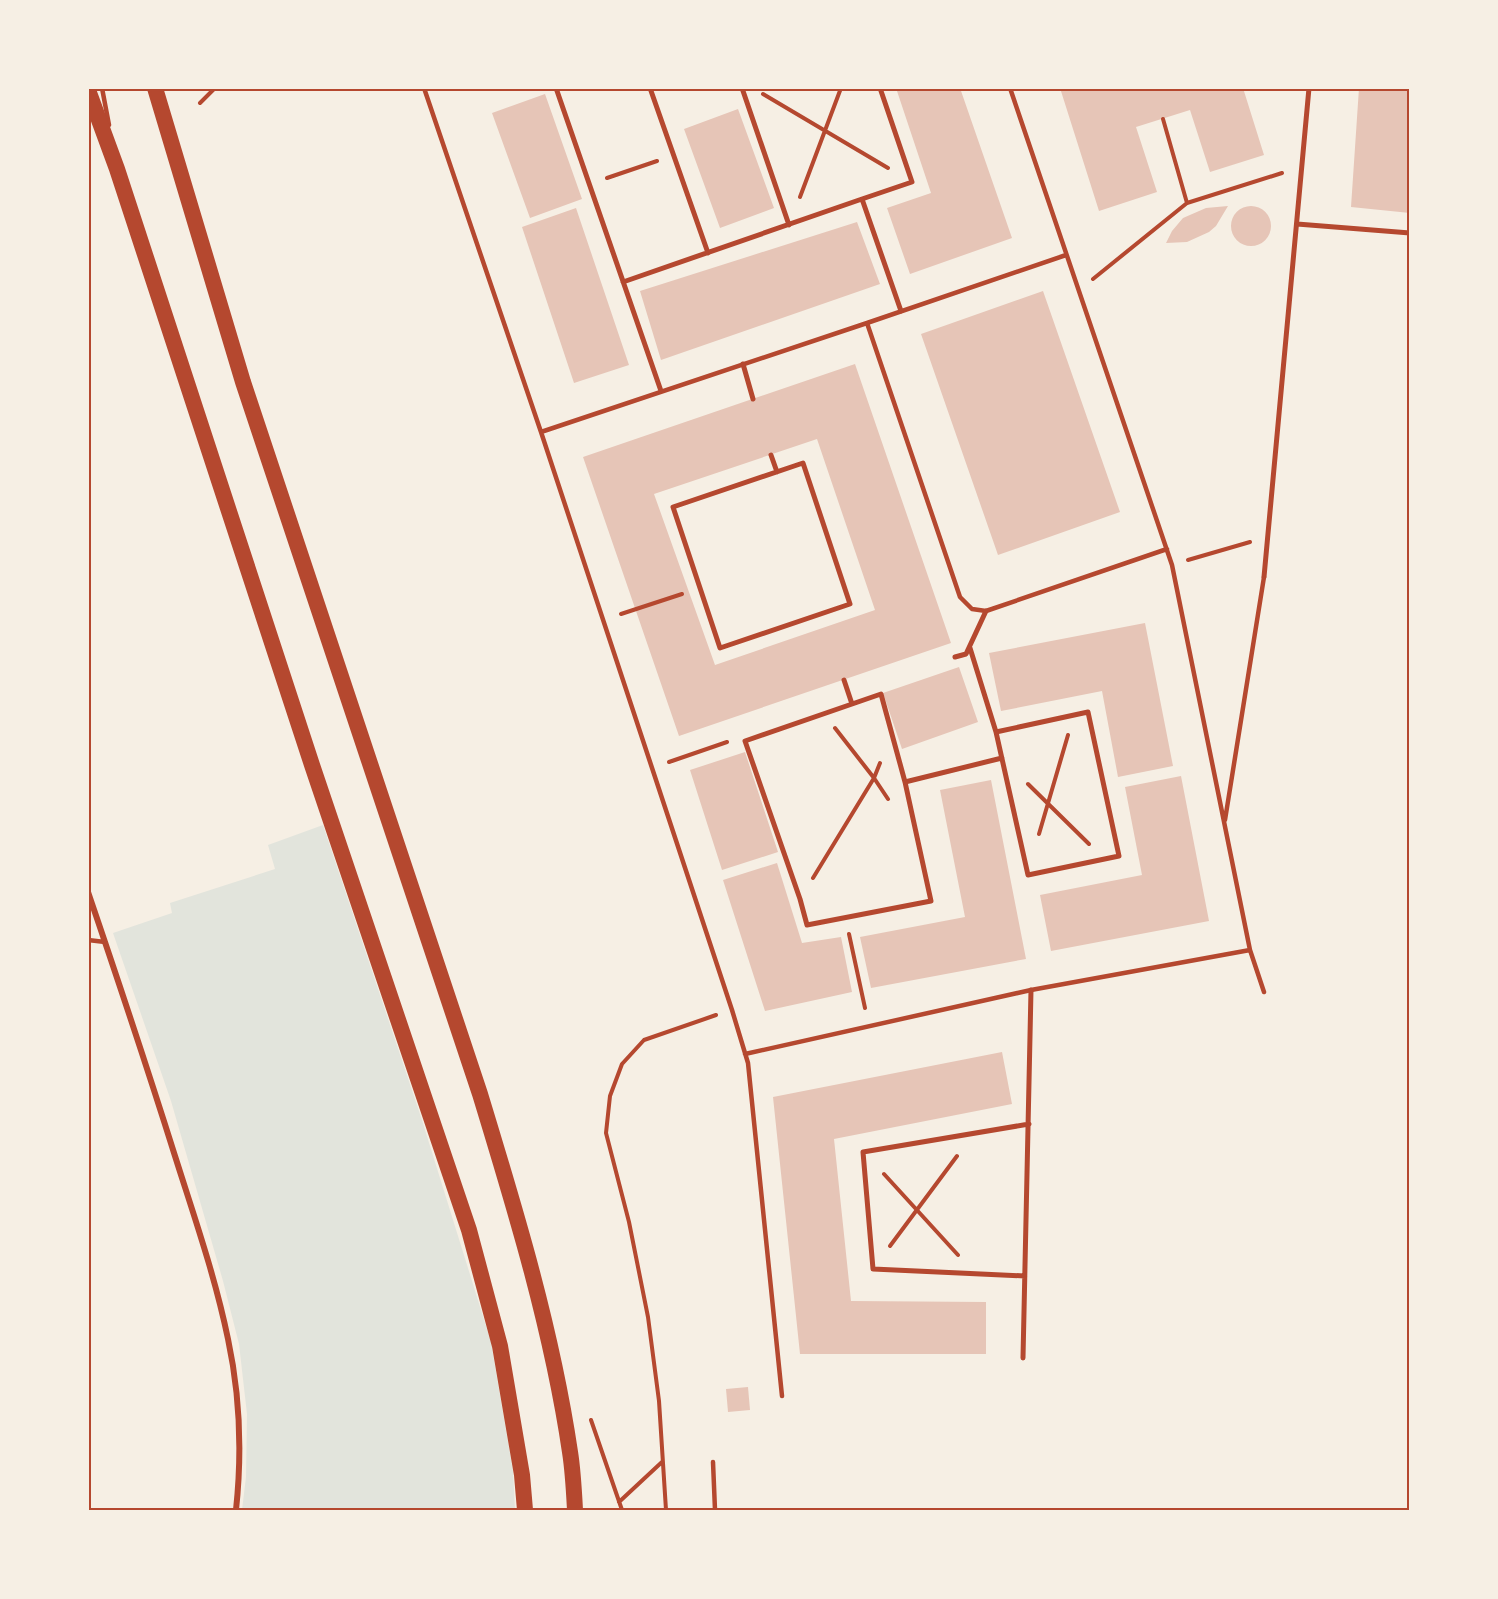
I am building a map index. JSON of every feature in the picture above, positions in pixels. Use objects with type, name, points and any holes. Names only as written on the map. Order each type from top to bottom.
[{"type":"highway","points":[[155,88],[243,382],[480,1094],[516,1212],[547,1332],[570,1452],[575,1510]]},
{"type":"highway","points":[[88,90],[117,169],[308,753],[469,1230],[500,1346],[522,1474],[525,1510]]},
{"type":"street","points":[[556,88],[662,392]]},
{"type":"street","points":[[651,88],[708,253]]},
{"type":"street","points":[[742,88],[789,225]]},
{"type":"street","points":[[623,282],[912,182],[880,88]]},
{"type":"street","points":[[1264,576],[1309,88]]},
{"type":"street","points":[[862,199],[901,311]]},
{"type":"street","points":[[1297,224],[1410,233]]},
{"type":"street","points":[[743,364],[753,399]]},
{"type":"street","points":[[771,455],[777,472]]},
{"type":"street","points":[[803,463],[850,604],[720,648],[699,588],[673,507],[803,463]]},
{"type":"street","points":[[955,657],[966,654],[986,611]]},
{"type":"street","points":[[970,648],[996,732],[1028,875],[1119,856],[1088,712],[996,732]]},
{"type":"street","points":[[844,680],[852,704]]},
{"type":"street","points":[[881,694],[905,782],[931,901],[807,925],[745,741],[824,713],[881,694]]},
{"type":"street","points":[[905,782],[1002,758]]},
{"type":"street","points":[[88,892],[214,1278],[229,1341],[238,1407],[240,1472],[236,1510]]},
{"type":"street","points":[[1023,1358],[1031,990]]},
{"type":"street","points":[[1025,1276],[873,1269],[863,1152],[1029,1124]]},
{"type":"lane","points":[[102,88],[117,169]]},
{"type":"lane","points":[[424,88],[541,432],[745,1054],[782,1396]]},
{"type":"lane","points":[[1010,88],[1172,565],[1250,950],[1264,992]]},
{"type":"lane","points":[[541,432],[1066,255]]},
{"type":"lane","points":[[867,323],[960,597],[972,609],[986,611],[1167,549]]},
{"type":"lane","points":[[1224,825],[1264,576]]},
{"type":"lane","points":[[88,940],[105,942]]},
{"type":"lane","points":[[745,1054],[1031,990],[1250,950]]},
{"type":"lane","points":[[713,1462],[715,1510]]},
{"type":"path","points":[[200,103],[215,88]]},
{"type":"path","points":[[754,88],[912,182]]},
{"type":"path","points":[[789,225],[841,88]]},
{"type":"path","points":[[1163,119],[1187,204]]},
{"type":"path","points":[[590,184],[674,155]]},
{"type":"path","points":[[1078,290],[1187,204],[1302,167]]},
{"type":"path","points":[[1172,565],[1268,536]]},
{"type":"path","points":[[603,620],[699,588]]},
{"type":"path","points":[[824,713],[874,778],[893,807]]},
{"type":"path","points":[[1028,875],[1074,715]]},
{"type":"path","points":[[800,899],[874,778],[892,730]]},
{"type":"path","points":[[651,768],[730,741],[745,741]]},
{"type":"path","points":[[1002,758],[1104,859]]},
{"type":"path","points":[[846,918],[869,1027]]},
{"type":"path","points":[[666,1510],[659,1401],[648,1317],[629,1222],[606,1133],[610,1096],[622,1064],[644,1041],[732,1010]]},
{"type":"path","points":[[873,1269],[974,1133]]},
{"type":"path","points":[[863,1152],[975,1274]]},
{"type":"path","points":[[591,1420],[622,1510]]},
{"type":"path","points":[[619,1502],[663,1461]]},
{"type":"shaded area","points":[[323,825],[421,1117],[491,1342],[513,1471],[515,1510],[242,1510],[246,1477],[247,1414],[239,1344],[171,1101],[113,933],[172,913],[170,903],[275,869],[268,845]]},
{"type":"building","points":[[896,88],[960,88],[1012,238],[910,274],[887,208],[931,193]]},
{"type":"building","points":[[1060,88],[1243,88],[1264,155],[1210,172],[1190,110],[1136,127],[1157,192],[1099,211]]},
{"type":"building","points":[[1359,88],[1410,88],[1410,213],[1351,207]]},
{"type":"building","points":[[545,94],[582,199],[530,218],[492,113]]},
{"type":"building","points":[[738,109],[774,208],[720,228],[684,129]]},
{"type":"building","points":[[1228,206],[1216,226],[1209,232],[1187,242],[1166,243],[1183,218],[1206,208]]},
{"type":"building","points":[[1251,206],[1265,212],[1271,226],[1265,240],[1251,246],[1237,240],[1231,226],[1237,212]]},
{"type":"building","points":[[576,208],[629,365],[574,383],[522,227]]},
{"type":"building","points":[[857,222],[880,284],[661,360],[640,291]]},
{"type":"building","points":[[1043,291],[1120,512],[998,555],[921,334]]},
{"type":"building","points":[[855,364],[951,643],[679,736],[583,457]],"holes":[[[817,439],[875,610],[715,665],[654,494]]]},
{"type":"building","points":[[1145,623],[1173,766],[1118,777],[1102,691],[1001,711],[989,653]]},
{"type":"building","points":[[959,667],[978,722],[902,749],[883,693]]},
{"type":"building","points":[[745,752],[778,852],[722,870],[690,770]]},
{"type":"building","points":[[1181,776],[1209,921],[1051,951],[1040,895],[1142,875],[1125,787]]},
{"type":"building","points":[[991,780],[1026,959],[871,988],[860,937],[965,917],[940,790]]},
{"type":"building","points":[[777,863],[802,943],[841,937],[852,992],[765,1011],[723,880]]},
{"type":"building","points":[[1002,1052],[1012,1104],[834,1139],[851,1301],[986,1302],[986,1354],[800,1354],[773,1097]]},
{"type":"building","points":[[748,1387],[750,1410],[728,1412],[726,1389]]}]
